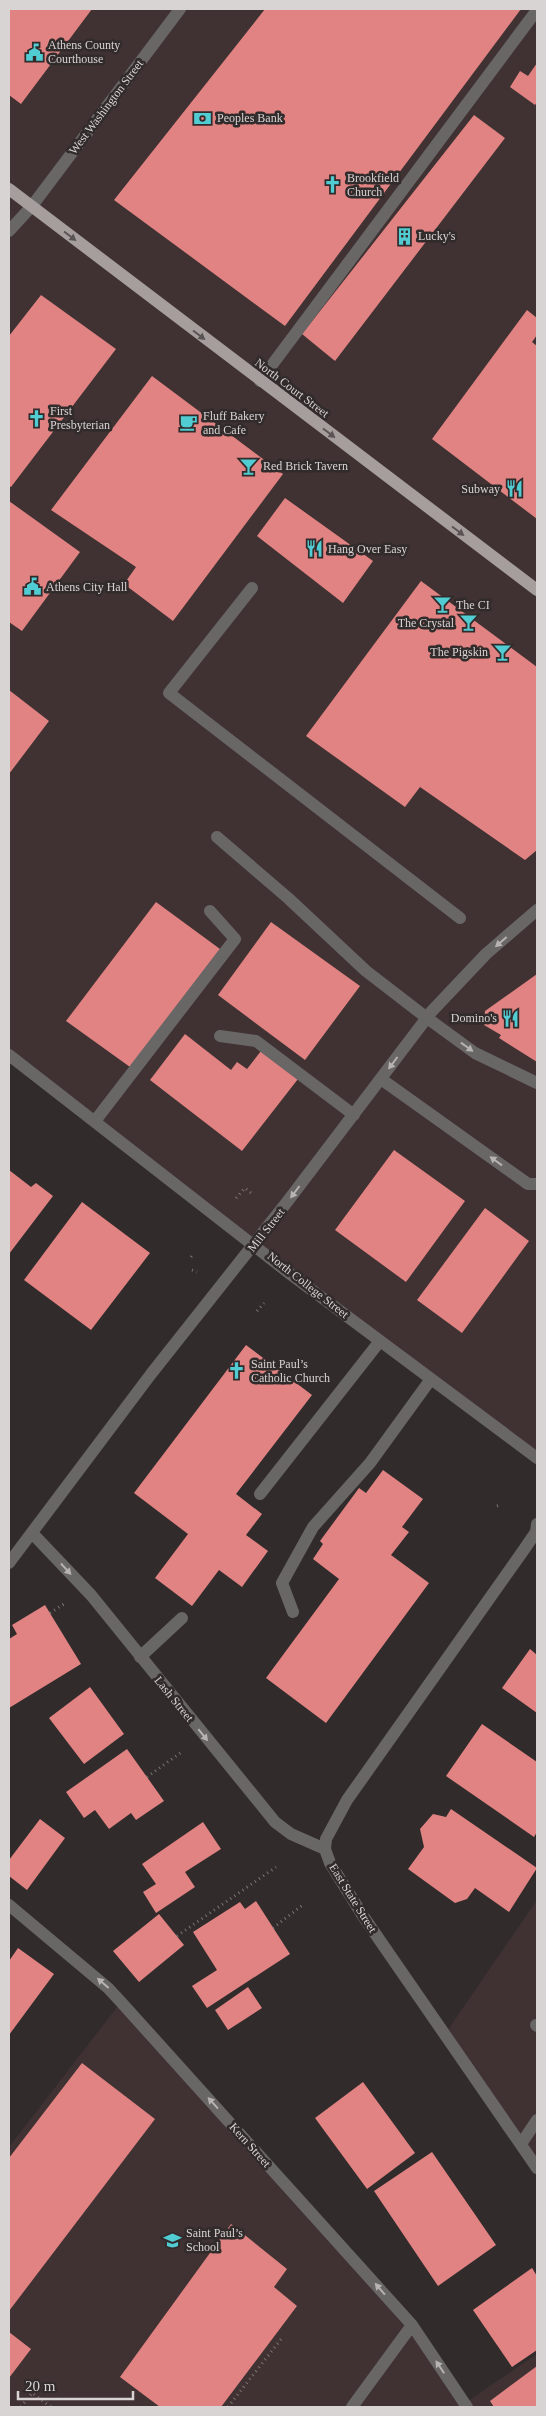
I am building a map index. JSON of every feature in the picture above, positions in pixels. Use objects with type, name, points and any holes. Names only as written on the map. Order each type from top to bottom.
[{"type":"main road","name":"North Court Street","points":[[9,189],[537,590]]},
{"type":"street","name":"West Washington Street","points":[[9,231],[32,206],[180,9]]},
{"type":"street","points":[[260,381],[537,10]]},
{"type":"street","points":[[252,588],[169,693],[460,918]]},
{"type":"street","points":[[218,837],[288,898],[366,971],[475,1053],[537,1083]]},
{"type":"street","name":"Mill Street","points":[[9,1563],[33,1534],[151,1374],[255,1244],[427,1018],[486,954],[537,910]]},
{"type":"street","points":[[95,1121],[234,939],[210,911]]},
{"type":"street","points":[[220,1036],[256,1042],[354,1115]]},
{"type":"street","name":"North College Street","points":[[9,1055],[380,1341],[537,1458]]},
{"type":"street","points":[[381,1078],[528,1184],[537,1184]]},
{"type":"street","points":[[260,1494],[380,1341]]},
{"type":"street","points":[[294,1612],[282,1583],[314,1527],[370,1462],[431,1379]]},
{"type":"street","name":"East State Street","points":[[537,1524],[536,1532],[523,1551],[347,1800],[326,1839],[325,1850],[330,1863],[363,1916],[537,2168]]},
{"type":"street","name":"Lash Street","points":[[33,1534],[90,1595],[275,1822],[291,1834],[325,1850]]},
{"type":"street","points":[[140,1657],[182,1618]]},
{"type":"street","name":"Kern Street","points":[[9,1905],[108,1988],[412,2325],[467,2407]]},
{"type":"street","points":[[521,2144],[537,2120]]},
{"type":"street","points":[[352,2407],[412,2325]]},
{"type":"path","points":[[236,1198],[245,1188],[251,1193]]},
{"type":"path","points":[[190,1257],[194,1253]]},
{"type":"path","points":[[192,1270],[197,1272]]},
{"type":"path","points":[[257,1312],[264,1303]]},
{"type":"path","points":[[50,1613],[65,1603]]},
{"type":"path","points":[[147,1777],[184,1750]]},
{"type":"path","points":[[177,1936],[276,1867]]},
{"type":"path","points":[[273,1928],[304,1904]]},
{"type":"path","points":[[228,2407],[282,2338]]},
{"type":"path","points":[[21,2407],[32,2393],[51,2407]]},
{"type":"shaded area","points":[[9,9],[537,9],[537,1458],[9,1055]]},
{"type":"shaded area","points":[[537,1900],[537,2168],[445,2034]]},
{"type":"shaded area","name":"Saint Paul’s School","points":[[121,2002],[360,2267],[465,2403],[537,2354],[537,2407],[9,2407],[9,2147]]},
{"type":"building","name":"Athens County Courthouse","points":[[9,9],[92,9],[21,104],[9,95]]},
{"type":"building","points":[[265,9],[521,9],[285,326],[114,200]]},
{"type":"building","points":[[537,63],[537,102],[535,105],[510,87],[520,71],[528,76]]},
{"type":"building","name":"Lucky's","points":[[474,115],[505,138],[335,361],[302,334]]},
{"type":"building","name":"First Presbyterian","points":[[41,295],[116,349],[11,487],[9,486],[9,336]]},
{"type":"building","points":[[527,310],[537,318],[537,335],[532,342],[537,346],[537,519],[432,439]]},
{"type":"building","points":[[152,376],[283,474],[173,621],[124,584],[136,567],[51,510]]},
{"type":"building","name":"Hang Over Easy","points":[[285,498],[373,561],[343,603],[257,536]]},
{"type":"building","name":"Athens City Hall","points":[[9,501],[80,552],[22,631],[9,622]]},
{"type":"building","points":[[421,581],[537,667],[537,850],[525,860],[420,787],[405,807],[306,736]]},
{"type":"building","points":[[9,690],[49,721],[9,774]]},
{"type":"building","points":[[156,902],[220,949],[130,1067],[66,1021]]},
{"type":"building","points":[[271,922],[360,986],[305,1060],[218,995]]},
{"type":"building","name":"Domino's","points":[[537,974],[537,1062],[499,1038],[501,1035],[484,1025],[485,1011]]},
{"type":"building","points":[[185,1034],[231,1070],[237,1062],[247,1069],[261,1051],[298,1079],[242,1151],[150,1080]]},
{"type":"building","points":[[394,1150],[465,1201],[406,1282],[335,1230]]},
{"type":"building","points":[[9,1170],[31,1187],[36,1183],[53,1196],[9,1254]]},
{"type":"building","points":[[82,1202],[150,1253],[91,1330],[24,1280]]},
{"type":"building","points":[[485,1208],[529,1241],[462,1333],[417,1300]]},
{"type":"building","points":[[246,1345],[312,1395],[236,1494],[262,1514],[246,1535],[268,1551],[242,1587],[219,1570],[192,1606],[155,1578],[188,1534],[134,1493]]},
{"type":"building","points":[[383,1470],[423,1499],[402,1527],[409,1532],[391,1555],[429,1583],[326,1723],[266,1678],[339,1579],[313,1559],[323,1544],[320,1541],[359,1488],[366,1493]]},
{"type":"building","points":[[45,1605],[81,1664],[9,1708],[9,1639],[17,1634],[12,1625]]},
{"type":"building","points":[[530,1649],[537,1655],[537,1713],[502,1688]]},
{"type":"building","points":[[90,1687],[124,1734],[84,1764],[49,1718]]},
{"type":"building","points":[[482,1724],[537,1762],[537,1832],[534,1837],[446,1776]]},
{"type":"building","points":[[127,1749],[164,1801],[136,1820],[131,1813],[109,1829],[95,1810],[84,1818],[66,1792]]},
{"type":"building","points":[[451,1809],[537,1868],[509,1912],[475,1888],[467,1899],[455,1903],[408,1869],[424,1847],[420,1829],[433,1814],[446,1817]]},
{"type":"building","points":[[40,1819],[65,1838],[27,1890],[9,1876],[9,1860]]},
{"type":"building","points":[[203,1822],[221,1849],[185,1872],[195,1887],[156,1913],[143,1892],[156,1884],[142,1864]]},
{"type":"building","points":[[256,1901],[290,1954],[207,2008],[192,1986],[217,1970],[193,1932],[240,1902],[245,1909]]},
{"type":"building","points":[[159,1914],[184,1945],[139,1982],[113,1951]]},
{"type":"building","points":[[18,1948],[54,1974],[9,2035],[9,1961]]},
{"type":"building","points":[[248,1987],[262,2008],[228,2030],[215,2010]]},
{"type":"building","points":[[82,2063],[155,2119],[9,2311],[9,2158]]},
{"type":"building","points":[[363,2082],[415,2153],[367,2189],[315,2118]]},
{"type":"building","points":[[432,2152],[496,2245],[438,2286],[374,2191]]},
{"type":"building","points":[[231,2224],[287,2269],[274,2287],[297,2306],[221,2407],[160,2407],[120,2377]]},
{"type":"building","points":[[532,2268],[537,2276],[537,2350],[512,2367],[473,2310]]},
{"type":"building","points":[[9,2332],[31,2349],[9,2378]]},
{"type":"building","points":[[537,2366],[537,2407],[494,2407],[490,2401]]},
{"type":"place","name":"Athens County Courthouse","points":[[34,52]]},
{"type":"place","name":"Peoples Bank","points":[[203,118]]},
{"type":"place","name":"Brookfield Church","points":[[333,185]]},
{"type":"place","name":"Lucky's","points":[[404,236]]},
{"type":"place","name":"First Presbyterian","points":[[36,418]]},
{"type":"place","name":"Fluff Bakery and Cafe","points":[[189,423]]},
{"type":"place","name":"Red Brick Tavern","points":[[249,466]]},
{"type":"place","name":"Subway","points":[[514,489]]},
{"type":"place","name":"Hang Over Easy","points":[[314,549]]},
{"type":"place","name":"Athens City Hall","points":[[32,587]]},
{"type":"place","name":"The CI","points":[[442,605]]},
{"type":"place","name":"The Crystal","points":[[468,623]]},
{"type":"place","name":"The Pigskin","points":[[502,652]]},
{"type":"place","name":"Domino's","points":[[511,1018]]},
{"type":"place","name":"Saint Paul’s Catholic Church","points":[[237,1371]]},
{"type":"place","name":"Saint Paul’s School","points":[[172,2240]]}]
